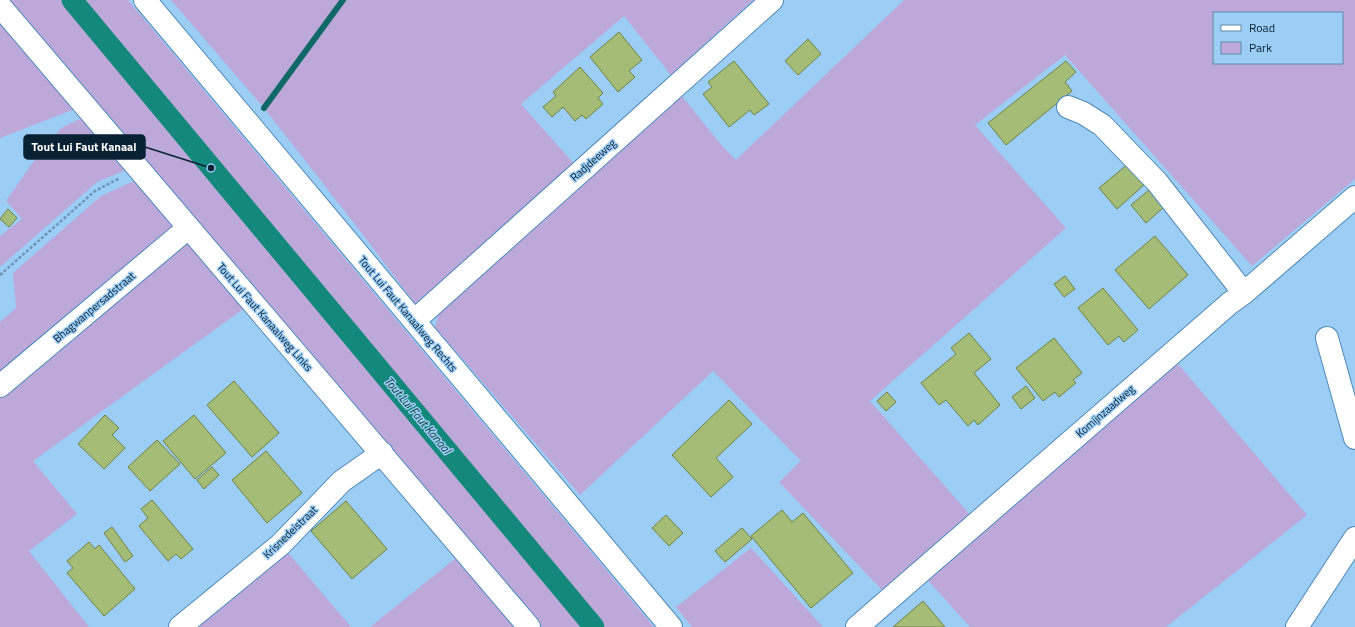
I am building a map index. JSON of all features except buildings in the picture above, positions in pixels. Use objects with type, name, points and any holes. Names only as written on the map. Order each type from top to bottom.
[{"type":"street","name":"Tout Lui Faut Kanaalweg Rechts","points":[[145,0],[671,627]]},
{"type":"street","name":"Radjdeeweg","points":[[414,321],[772,0]]},
{"type":"street","name":"Tout Lui Faut Kanaalweg Links","points":[[0,6],[530,627]]},
{"type":"street","points":[[1068,107],[1083,113],[1102,125],[1157,182],[1244,293]]},
{"type":"street","name":"Komijnzaadweg","points":[[856,627],[1230,303],[1244,293],[1355,197]]},
{"type":"street","name":"Bhagwanpersadstraat","points":[[0,386],[188,228]]},
{"type":"street","points":[[1327,338],[1355,438]]},
{"type":"street","name":"Krisnedeistraat","points":[[180,627],[280,545],[342,481],[382,453]]},
{"type":"street","points":[[1297,627],[1355,538]]},
{"type":"path","points":[[0,275],[95,191],[138,168]]},
{"type":"green space","points":[[9,0],[128,0],[654,627],[542,627]]},
{"type":"green space","points":[[171,0],[753,0],[671,75],[624,16],[521,104],[576,166],[418,308],[264,108]]},
{"type":"green space","points":[[904,0],[1355,0],[1355,179],[1252,266],[1065,55],[975,125],[1066,228],[870,401],[972,517],[884,592],[779,482],[801,461],[713,371],[580,495],[435,327],[440,310],[681,95],[723,147],[736,160]]},
{"type":"green space","points":[[0,20],[75,109],[0,138]]},
{"type":"green space","points":[[82,118],[126,170],[97,182],[0,267],[0,236],[22,219],[6,201],[34,161],[61,128]]},
{"type":"green space","points":[[136,180],[178,228],[0,377],[0,322],[16,308],[13,273],[101,196]]},
{"type":"green space","points":[[187,238],[246,307],[33,461],[77,514],[29,551],[89,627],[0,627],[0,395]]},
{"type":"green space","points":[[1178,364],[1307,515],[1166,627],[970,627],[925,577]]},
{"type":"green space","points":[[284,548],[351,627],[187,627]]},
{"type":"green space","points":[[751,548],[823,627],[692,627],[676,607]]},
{"type":"green space","points":[[456,558],[517,627],[370,627]]},
{"type":"waterway","name":"Tout Lui Faut Kanaal","points":[[72,0],[594,627]]},
{"type":"waterway","points":[[264,108],[343,0]]},
{"type":"place","name":"Tout Lui Faut Kanaal","points":[[211,168]]}]
